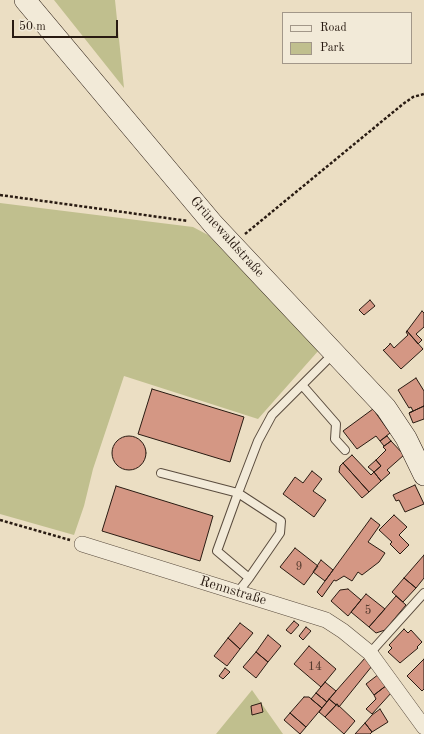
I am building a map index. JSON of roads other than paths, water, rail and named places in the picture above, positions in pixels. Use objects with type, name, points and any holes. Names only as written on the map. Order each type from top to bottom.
[{"type":"street","name":"Grünewaldstraße","points":[[25,0],[213,224],[386,408],[422,462]]},
{"type":"street","name":"Rennstraße","points":[[82,544],[326,620],[343,631],[370,653],[424,727]]},
{"type":"lane","points":[[249,578],[217,551],[238,493],[258,441],[272,415],[334,352]]},
{"type":"lane","points":[[302,385],[336,424],[335,439],[345,450]]},
{"type":"lane","points":[[161,473],[238,493],[281,521],[280,533],[238,592]]},
{"type":"lane","points":[[370,653],[424,593]]}]
